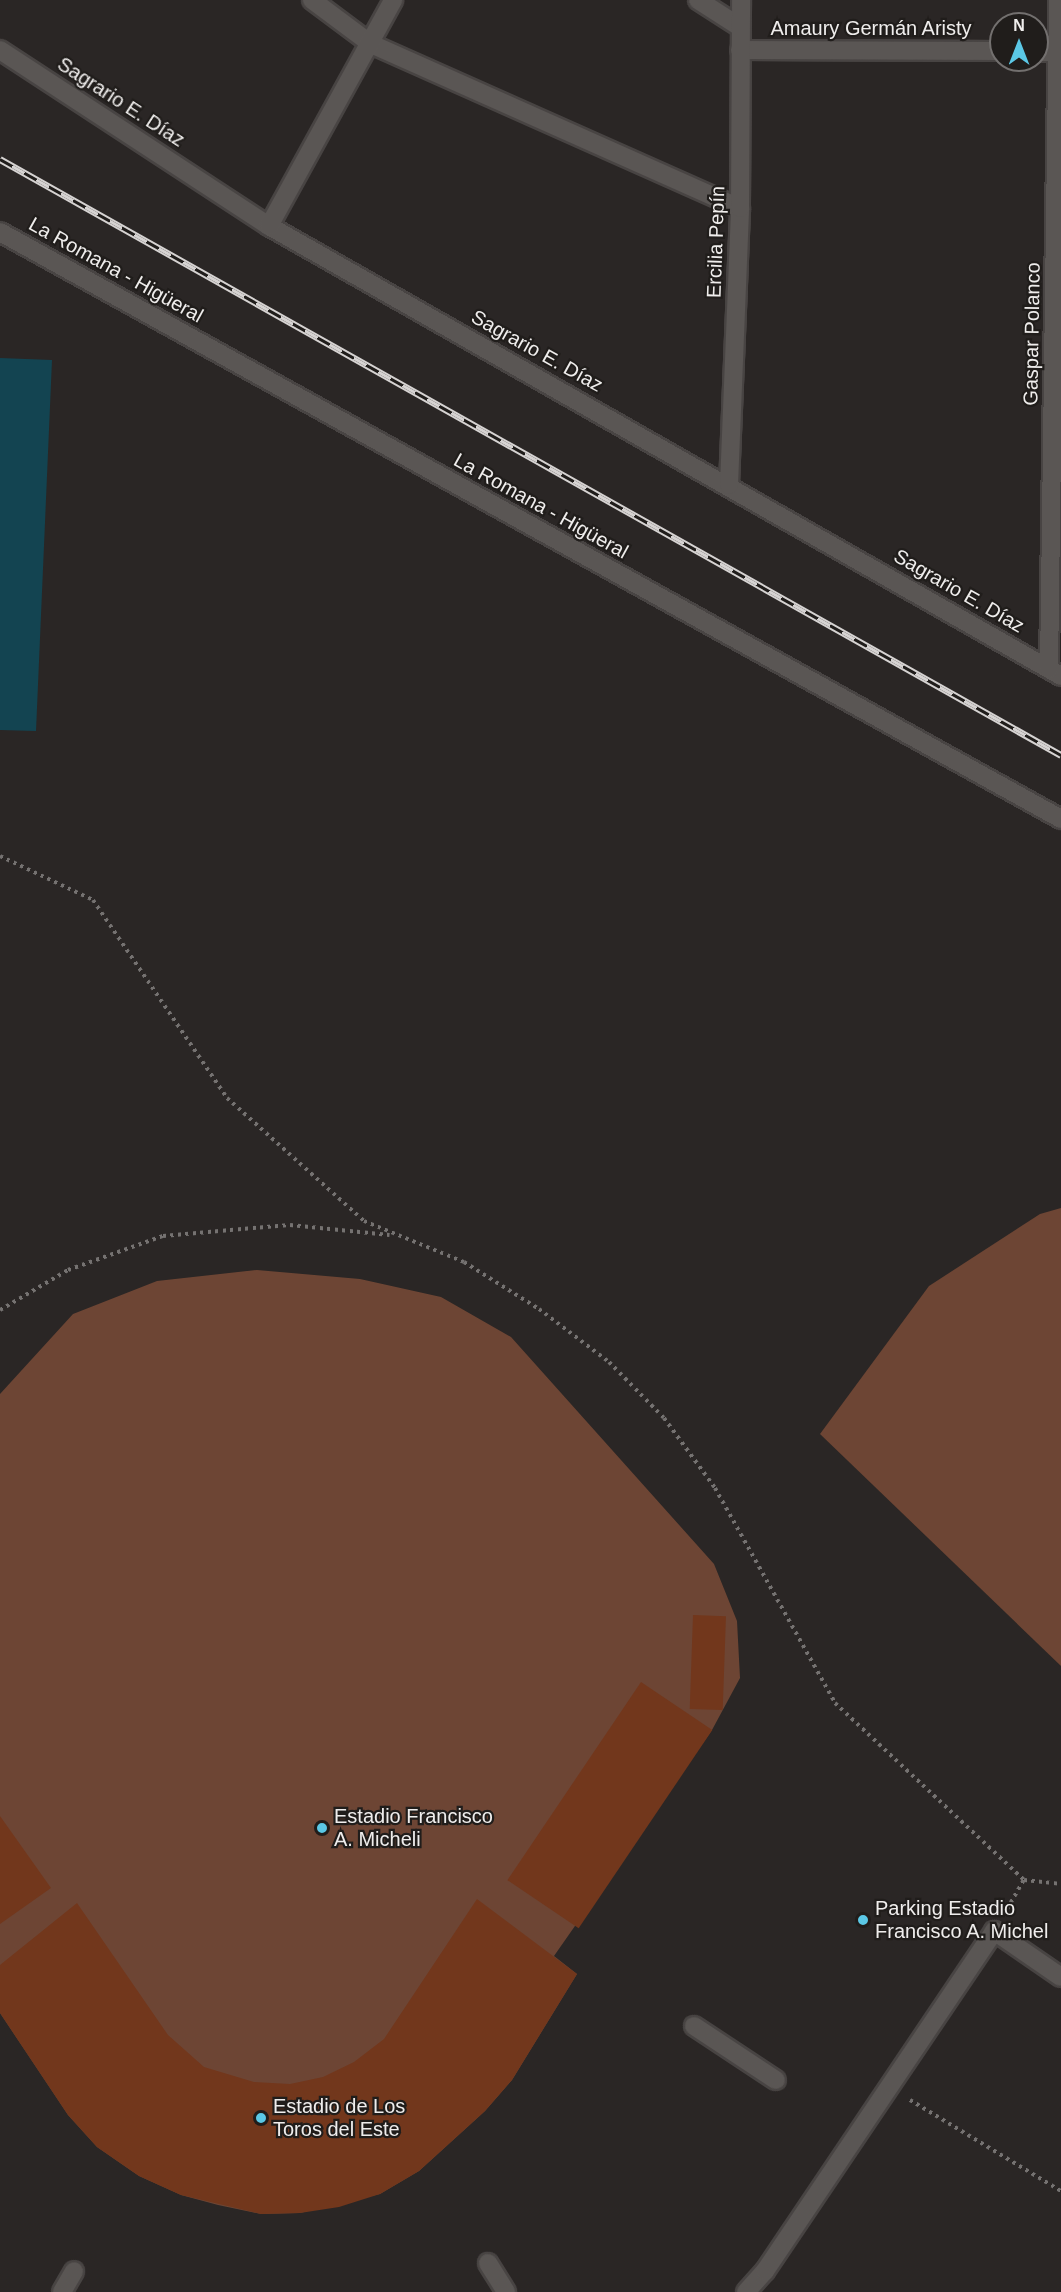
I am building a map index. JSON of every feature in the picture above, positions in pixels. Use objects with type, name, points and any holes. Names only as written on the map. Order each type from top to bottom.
[{"type":"street","points":[[312,0],[371,44],[740,208]]},
{"type":"street","points":[[269,226],[371,44],[393,0]]},
{"type":"street","points":[[698,0],[740,27]]},
{"type":"street","name":"Ercilia Pepín","points":[[729,485],[740,208],[741,0]]},
{"type":"street","name":"Gaspar Polanco","points":[[1055,673],[1058,0]]},
{"type":"street","name":"Sagrario E. Díaz","points":[[0,50],[269,226],[729,485],[1055,673]]},
{"type":"street","name":"Amaury Germán Aristy","points":[[740,50],[989,51]]},
{"type":"street","name":"La Romana - Higüeral","points":[[0,232],[1061,819]]},
{"type":"street","points":[[746,2292],[765,2271],[994,1930],[1061,1977]]},
{"type":"street","points":[[694,2026],[776,2080]]},
{"type":"street","points":[[488,2263],[506,2292]]},
{"type":"street","points":[[62,2292],[75,2271]]},
{"type":"path","points":[[0,856],[93,900],[227,1098],[364,1221],[393,1236],[464,1262],[540,1309],[609,1362],[664,1418],[715,1488],[835,1703],[1024,1880],[1061,1884]]},
{"type":"path","points":[[0,1310],[69,1270],[163,1236],[290,1225],[393,1236]]},
{"type":"path","points":[[994,1930],[1024,1880]]},
{"type":"path","points":[[889,2087],[1061,2191]]},
{"type":"shaded area","points":[[1061,1208],[1061,1666],[820,1434],[929,1286],[1040,1214]]},
{"type":"shaded area","name":"Estadio Francisco A. Micheli","points":[[257,1270],[360,1279],[441,1297],[511,1337],[714,1564],[737,1621],[740,1678],[712,1730],[554,1956],[577,1974],[512,2080],[485,2111],[419,2171],[380,2194],[300,2213],[261,2214],[181,2195],[139,2176],[97,2147],[68,2115],[0,2013],[0,1394],[73,1314],[157,1281]]},
{"type":"water","points":[[0,358],[52,360],[36,731],[0,730]]},
{"type":"building","points":[[693,1615],[726,1616],[723,1710],[690,1709]]},
{"type":"building","points":[[641,1682],[712,1730],[579,1928],[507,1880]]},
{"type":"building","points":[[0,1816],[51,1888],[0,1924]]},
{"type":"building","points":[[477,1899],[577,1974],[512,2080],[485,2111],[419,2171],[380,2194],[339,2207],[300,2213],[261,2214],[181,2195],[139,2176],[97,2147],[68,2115],[0,2013],[0,1965],[77,1903],[168,2035],[204,2067],[254,2082],[290,2084],[323,2077],[354,2062],[384,2039]]},
{"type":"railway","points":[[0,159],[1061,755]]},
{"type":"place","name":"Estadio Francisco A. Micheli","points":[[322,1828]]},
{"type":"place","name":"Parking Estadio Francisco A. Michel","points":[[863,1920]]},
{"type":"place","name":"Estadio de Los Toros del Este","points":[[261,2118]]}]
